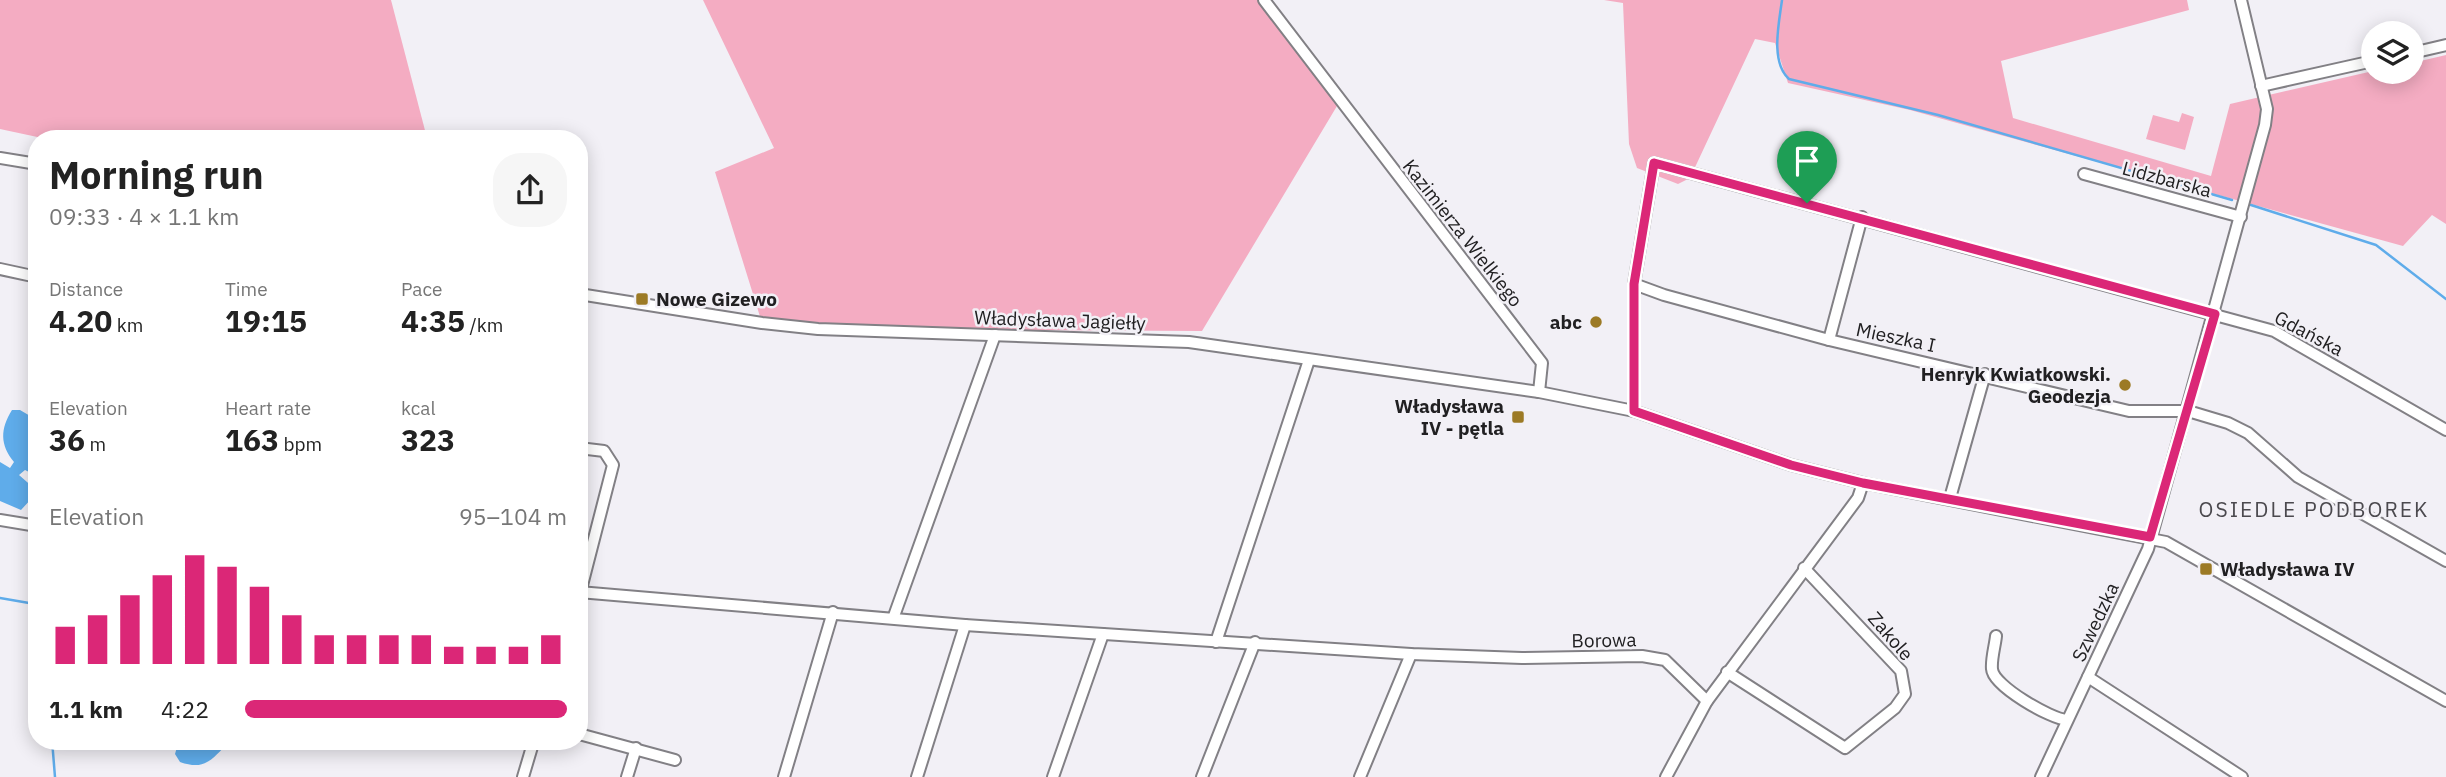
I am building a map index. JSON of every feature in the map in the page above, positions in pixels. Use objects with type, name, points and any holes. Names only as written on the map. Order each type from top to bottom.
[{"type":"street","name":"Kazimierza Wielkiego","points":[[1264,0],[1542,363],[1539,392]]},
{"type":"street","points":[[2150,537],[2188,411],[2265,125],[2267,109],[2241,0]]},
{"type":"street","points":[[2424,50],[2446,45]]},
{"type":"street","points":[[2261,86],[2361,64]]},
{"type":"street","points":[[0,158],[28,163]]},
{"type":"street","name":"Gdańska","points":[[1634,284],[1654,163],[1862,217],[2274,331],[2446,430]]},
{"type":"street","name":"Lidzbarska","points":[[2084,174],[2241,218]]},
{"type":"street","points":[[1829,340],[1862,217]]},
{"type":"street","points":[[0,269],[28,275]]},
{"type":"street","points":[[1634,284],[1634,411]]},
{"type":"street","name":"Mieszka I","points":[[1634,284],[1664,295],[1829,340],[1985,374],[2129,411],[2188,411],[2228,423],[2248,433],[2298,477],[2446,561]]},
{"type":"street","name":"Władysława Jagiełły","points":[[588,295],[762,324],[818,329],[1189,342],[1539,392]]},
{"type":"street","points":[[894,617],[995,335]]},
{"type":"street","points":[[1216,642],[1309,360]]},
{"type":"street","points":[[1950,498],[1985,374]]},
{"type":"street","points":[[1539,392],[1634,411],[1791,465],[1863,483],[2150,537],[2181,548],[2446,701]]},
{"type":"street","points":[[588,448],[604,451],[612,465],[588,562]]},
{"type":"street","points":[[1666,777],[1707,701],[1858,498],[1863,483]]},
{"type":"street","points":[[0,520],[28,525]]},
{"type":"street","name":"Szwedzka","points":[[2041,777],[2148,549],[2150,537]]},
{"type":"street","name":"Zakole","points":[[1727,672],[1845,748],[1895,708],[1905,694],[1901,671],[1804,568]]},
{"type":"street","name":"Borowa","points":[[588,595],[833,612],[965,625],[1411,654],[1522,659],[1642,656],[1665,660],[1707,701]]},
{"type":"street","points":[[784,777],[833,612]]},
{"type":"street","points":[[917,777],[965,625]]},
{"type":"street","points":[[1053,777],[1103,634]]},
{"type":"street","points":[[1996,636],[1992,670],[1997,681],[2055,719],[2067,720]]},
{"type":"street","points":[[1202,777],[1255,642]]},
{"type":"street","points":[[1360,777],[1411,654]]},
{"type":"street","points":[[2088,677],[2242,777]]},
{"type":"street","points":[[588,736],[675,760]]},
{"type":"street","points":[[627,777],[636,748]]},
{"type":"street","points":[[523,777],[531,750]]},
{"type":"shaded area","points":[[0,0],[391,0],[425,130],[28,130],[28,135],[0,129]]},
{"type":"shaded area","points":[[703,0],[1264,0],[1340,101],[1202,331],[818,329],[762,323],[715,172],[774,148]]},
{"type":"shaded area","points":[[1604,0],[2187,0],[2189,10],[2001,61],[2013,118],[2211,176],[2230,104],[2361,74],[2361,84],[2424,84],[2424,60],[2446,55],[2446,224],[2432,215],[2403,246],[1910,110],[1788,83],[1775,43],[1755,39],[1690,178],[1678,184],[1637,168],[1629,144],[1623,3]]},
{"type":"shaded area","points":[[2182,113],[2194,117],[2185,150],[2146,139],[2153,115],[2179,122]]},
{"type":"water","points":[[12,410],[20,410],[28,415],[28,472],[25,470],[19,475],[28,483],[28,502],[21,510],[0,501],[0,462],[10,468],[14,462],[4,443],[5,424]]},
{"type":"water","points":[[176,750],[221,750],[200,765],[180,762],[175,754]]},
{"type":"waterway","points":[[1782,0],[1778,53],[1779,63],[1789,79],[1938,115],[2232,200]]},
{"type":"waterway","points":[[2251,205],[2376,245],[2446,299]]},
{"type":"waterway","points":[[0,598],[28,603]]},
{"type":"waterway","points":[[53,750],[55,777]]},
{"type":"place","name":"Nowe Gizewo","points":[[642,299]]},
{"type":"place","name":"abc","points":[[1596,322]]},
{"type":"place","name":"Henryk Kwiatkowski. Geodezja","points":[[2125,385]]},
{"type":"place","name":"Władysława IV - pętla","points":[[1518,417]]},
{"type":"place","name":"Władysława IV","points":[[2206,569]]},
{"type":"district","name":"OSIEDLE PODBOREK","points":[[2314,510]]},
{"type":"route","points":[[1654,163],[1807,203],[2215,314],[2150,537],[1863,483],[1791,465],[1634,411],[1634,284],[1654,163]]}]
